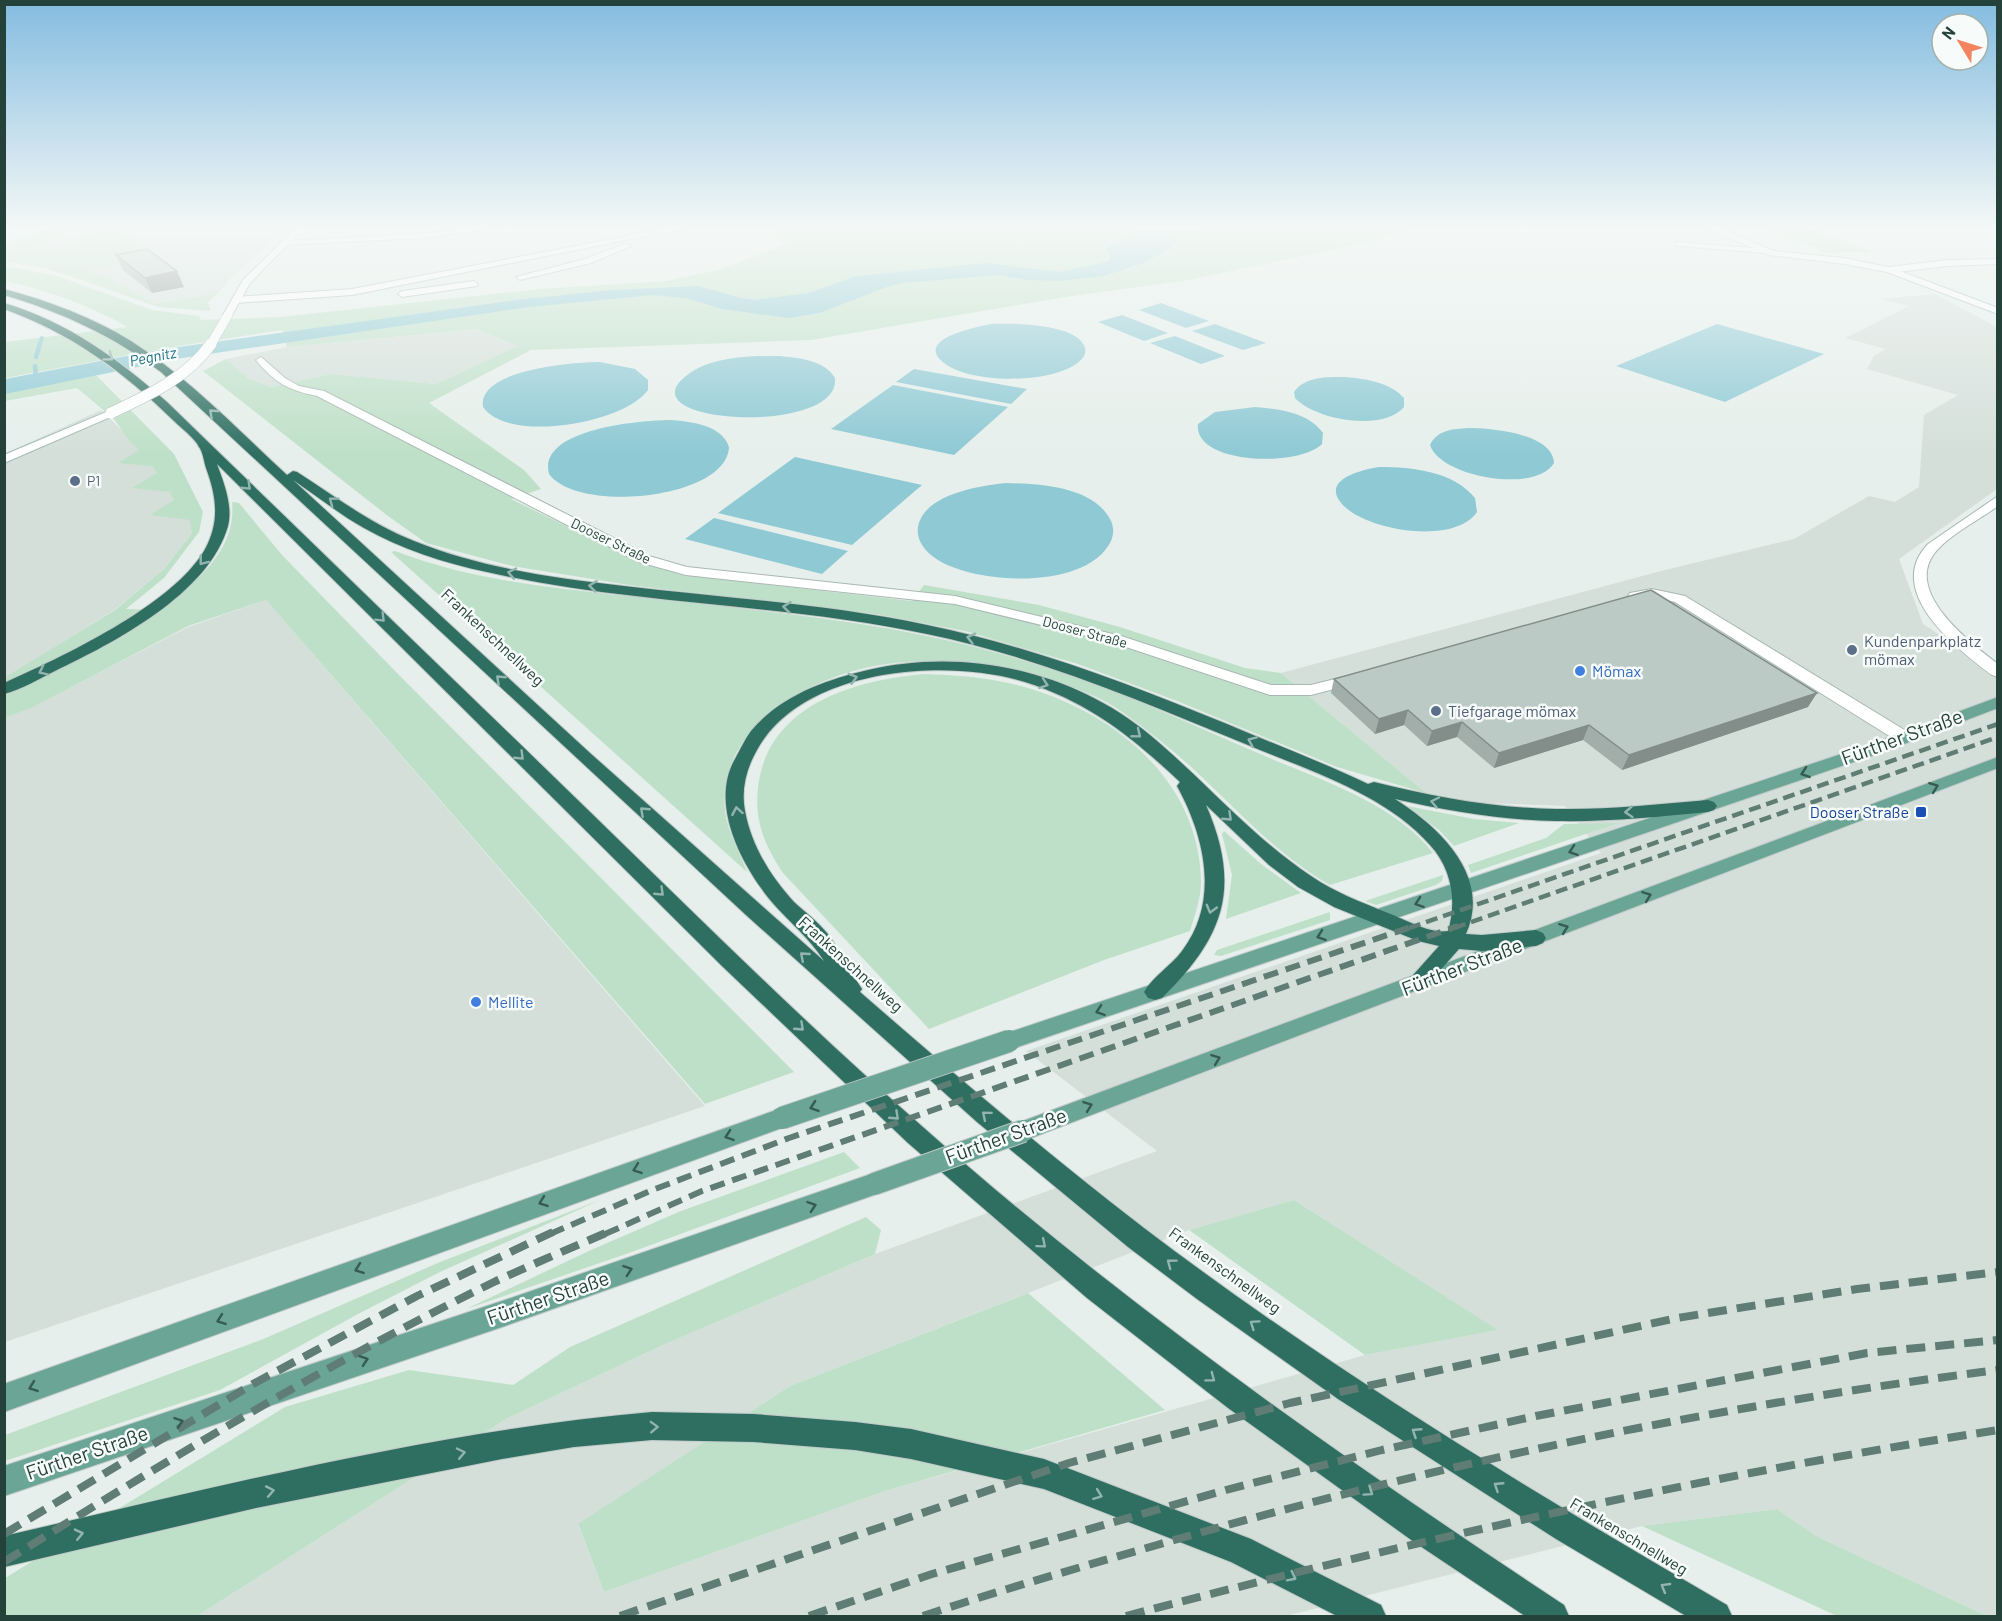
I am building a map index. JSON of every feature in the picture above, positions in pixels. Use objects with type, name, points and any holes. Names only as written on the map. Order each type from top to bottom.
[{"type":"highway","name":"Frankenschnellweg","points":[[39,303],[66,311],[116,335],[165,370],[700,863],[863,1009],[999,1126],[1133,1235],[1302,1358],[1547,1518],[1716,1617]]},
{"type":"highway","points":[[4,306],[42,320],[84,340],[132,376],[340,577],[738,969],[916,1136],[1035,1239],[1155,1336],[1264,1418],[1552,1617]]},
{"type":"highway","points":[[4,689],[71,657],[128,624],[168,596],[197,568],[215,543],[223,514],[218,488],[204,446]]},
{"type":"highway","points":[[256,453],[370,525],[410,544],[456,560],[544,579],[845,615],[924,628],[987,643],[1058,664],[1135,692],[1346,781],[1396,808],[1437,841],[1454,865],[1461,889],[1463,921],[1454,941],[1416,984]]},
{"type":"highway","points":[[863,1009],[815,933],[783,902],[757,866],[735,811],[738,771],[744,754],[757,735],[772,720],[820,690],[882,670],[936,664],[990,668],[1049,685],[1089,703],[1134,731],[1256,844],[1293,874],[1341,902],[1425,936],[1482,943],[1536,938]]},
{"type":"highway","points":[[1155,992],[1192,953],[1207,925],[1215,890],[1214,861],[1206,826],[1191,794],[1169,764]]},
{"type":"highway","points":[[1346,781],[1452,806],[1523,814],[1597,814],[1708,806]]},
{"type":"highway","points":[[4,1552],[256,1493],[502,1444],[574,1433],[652,1426],[776,1429],[911,1444],[1044,1474],[1240,1550],[1370,1617]]},
{"type":"main road","name":"Fürther Straße","points":[[4,1398],[782,1118],[1708,806],[1905,738],[1998,702]]},
{"type":"main road","points":[[1972,712],[1998,716]]},
{"type":"main road","name":"Fürther Straße","points":[[4,1481],[491,1318],[874,1184],[1416,984],[1998,762]]},
{"type":"street","points":[[4,460],[111,414],[157,390],[190,369],[212,346],[235,303]]},
{"type":"street","points":[[273,303],[272,305],[279,309]]},
{"type":"street","points":[[343,304],[350,303]]},
{"type":"street","points":[[1968,303],[1998,318]]},
{"type":"street","points":[[1976,303],[1998,311]]},
{"type":"street","name":"Dooser Straße","points":[[261,360],[281,380],[296,388],[320,393],[644,559],[686,572],[955,600],[1116,639],[1270,690],[1311,690],[1364,676]]},
{"type":"street","points":[[1998,500],[1929,551],[1920,564],[1920,579],[1924,597],[1937,617],[1998,672]]},
{"type":"street","points":[[1624,599],[1652,593],[1680,599],[1905,738]]},
{"type":"shaded area","points":[[1895,303],[1951,303],[1997,327],[1997,489],[1899,559],[1923,624],[1997,673],[1997,1616],[1987,1616],[1818,1537],[1777,1509],[1642,1526],[1286,1616],[197,1616],[506,1419],[663,1345],[875,1254],[1157,1151],[1026,1051],[1601,853],[1565,806],[1487,803],[1426,793],[1281,673],[1661,571],[1794,539],[1869,496],[1895,502],[1919,487],[1924,415],[1958,395],[1867,369],[1874,356],[1886,349],[1845,338],[1909,306]],"holes":[[[1294,1200],[1497,1330],[1365,1355],[882,1492],[604,1592],[578,1525],[790,1386],[1189,1230]]]},
{"type":"shaded area","points":[[477,329],[519,346],[436,384],[331,374],[271,387],[249,379],[226,359],[287,347]]},
{"type":"shaded area","points":[[101,410],[190,497],[192,533],[163,570],[114,610],[4,679],[4,454]]},
{"type":"shaded area","points":[[266,600],[705,1106],[5,1342],[5,718],[32,707],[188,627]]},
{"type":"green space","points":[[75,303],[131,303],[152,310],[199,316],[201,320],[280,317],[413,303],[1032,303],[811,340],[531,350],[429,403],[524,470],[541,489],[511,499],[632,558],[682,575],[912,601],[924,585],[1039,605],[1120,627],[1245,668],[1281,673],[1426,793],[1337,767],[1177,701],[1078,664],[965,631],[875,614],[629,585],[512,566],[426,543],[388,516],[203,371],[226,359],[249,379],[271,387],[331,374],[436,384],[518,346],[477,329],[287,347],[282,330],[166,348],[5,378],[5,342],[128,327]]},
{"type":"green space","points":[[146,303],[208,303],[211,311],[158,307]]},
{"type":"green space","points":[[96,375],[174,454],[203,512],[199,532],[164,578],[126,609],[164,607],[202,574],[225,542],[230,529],[232,502],[239,503],[282,555],[400,676],[794,1072],[705,1104],[266,600],[188,626],[33,707],[5,718],[4,678],[115,610],[164,569],[192,533],[190,520],[150,515],[174,500],[170,492],[132,488],[157,473],[152,466],[118,463],[139,450],[130,442],[114,419],[77,388],[5,401],[5,393]]},
{"type":"green space","points":[[395,551],[422,561],[504,580],[841,621],[924,635],[1025,661],[1121,694],[1352,793],[1397,819],[1417,835],[1433,853],[1330,885],[1291,859],[1181,758],[1107,702],[1067,685],[1013,670],[941,661],[906,662],[870,667],[836,676],[803,691],[773,711],[749,733],[732,761],[725,792],[728,825],[747,872],[391,552]]},
{"type":"green space","points":[[925,674],[993,680],[1031,689],[1068,703],[1103,722],[1134,745],[1161,773],[1182,806],[1196,842],[1201,888],[1190,931],[1104,960],[929,1029],[783,873],[762,833],[757,800],[765,760],[778,736],[796,717],[818,702],[843,691],[898,677]]},
{"type":"green space","points":[[1407,806],[1474,819],[1519,823],[1454,846],[1440,831]]},
{"type":"green space","points":[[1618,823],[1471,873],[1468,865],[1546,838],[1564,824]]},
{"type":"green space","points":[[1224,831],[1261,864],[1301,893],[1226,919],[1232,875],[1222,834]]},
{"type":"green space","points":[[1443,875],[1442,881],[1436,885],[1376,905],[1365,901]]},
{"type":"green space","points":[[1330,912],[1330,920],[1221,956],[1214,955],[1217,950]]},
{"type":"green space","points":[[844,1152],[860,1168],[629,1253],[466,1309],[591,1250],[681,1211]]},
{"type":"green space","points":[[600,1200],[440,1272],[220,1390],[5,1461],[5,1435],[261,1340],[440,1262]]},
{"type":"green space","points":[[1294,1200],[1498,1330],[1365,1355],[1189,1230]]},
{"type":"green space","points":[[866,1217],[881,1230],[875,1254],[663,1345],[506,1419],[197,1616],[5,1616],[5,1578],[285,1407],[409,1370],[513,1385],[570,1347]]},
{"type":"green space","points":[[1028,1293],[1165,1410],[882,1492],[604,1592],[578,1524],[790,1386]]},
{"type":"green space","points":[[1777,1509],[1818,1537],[1987,1616],[1837,1616],[1642,1526]]},
{"type":"water","name":"Pegnitz","points":[[499,303],[574,303],[529,307],[182,358],[5,394],[5,379],[164,349]]},
{"type":"water","points":[[701,303],[846,303],[819,313],[789,318],[722,309]]},
{"type":"water","points":[[1161,303],[1209,321],[1186,328],[1139,310]]},
{"type":"water","points":[[1122,315],[1168,333],[1144,341],[1098,322]]},
{"type":"water","points":[[991,324],[1043,326],[1058,329],[1080,340],[1085,348],[1085,354],[1078,363],[1060,372],[1045,376],[1008,379],[989,378],[956,370],[944,363],[937,355],[936,347],[942,341],[962,331]]},
{"type":"water","points":[[1215,324],[1266,343],[1243,350],[1192,331]]},
{"type":"water","points":[[1717,324],[1824,354],[1725,402],[1616,366]]},
{"type":"water","points":[[1175,336],[1225,356],[1201,364],[1150,343]]},
{"type":"water","points":[[780,356],[810,361],[831,372],[835,378],[828,397],[806,409],[775,416],[740,417],[708,413],[684,405],[675,393],[686,376],[707,364],[731,358]]},
{"type":"water","points":[[600,362],[635,369],[648,380],[648,390],[635,402],[616,412],[593,420],[567,425],[541,427],[517,425],[497,418],[483,407],[485,394],[495,384],[511,376],[551,366]]},
{"type":"water","points":[[914,369],[1027,389],[1011,404],[896,382]]},
{"type":"water","points":[[1346,377],[1369,380],[1392,388],[1404,398],[1404,407],[1394,415],[1381,419],[1349,420],[1318,412],[1295,398],[1294,392],[1311,380]]},
{"type":"water","points":[[893,385],[1008,407],[954,455],[831,429]]},
{"type":"water","points":[[1255,407],[1292,413],[1309,420],[1323,433],[1322,444],[1310,452],[1292,457],[1249,458],[1229,454],[1212,447],[1201,437],[1198,424],[1215,412]]},
{"type":"water","points":[[672,420],[705,426],[720,434],[729,447],[722,465],[704,479],[679,489],[649,495],[618,497],[589,494],[565,486],[549,474],[550,458],[559,446],[575,437],[618,425]]},
{"type":"water","points":[[1468,428],[1505,431],[1532,439],[1551,453],[1554,463],[1544,472],[1528,478],[1489,478],[1451,466],[1437,456],[1430,445],[1437,436],[1451,430]]},
{"type":"water","points":[[795,457],[922,485],[852,545],[718,513]]},
{"type":"water","points":[[1379,467],[1405,468],[1444,476],[1466,489],[1475,498],[1477,512],[1466,522],[1432,531],[1391,528],[1356,515],[1337,497],[1336,489],[1345,478]]},
{"type":"water","points":[[1006,483],[1034,484],[1064,489],[1091,500],[1102,508],[1110,519],[1113,530],[1111,541],[1098,557],[1079,569],[1028,578],[1001,578],[975,574],[952,567],[935,558],[925,549],[918,536],[918,527],[922,516],[930,507],[954,494]]},
{"type":"water","points":[[714,518],[848,551],[822,574],[685,539]]},
{"type":"building","name":"Mömax","points":[[1651,590],[1817,693],[1629,755],[1589,725],[1499,753],[1462,722],[1432,731],[1408,710],[1379,719],[1334,679]]},
{"type":"waterway","points":[[39,346],[42,338]]},
{"type":"waterway","points":[[36,357],[40,344]]},
{"type":"waterway","points":[[35,366],[36,378]]},
{"type":"railway","points":[[1409,928],[1998,724]]},
{"type":"railway","points":[[1454,928],[1998,737]]},
{"type":"railway","points":[[550,1234],[650,1191],[789,1138],[1414,926]]},
{"type":"railway","points":[[605,1234],[702,1191],[1458,926]]},
{"type":"railway","points":[[4,1534],[253,1384],[417,1296],[553,1232]]},
{"type":"railway","points":[[4,1562],[185,1451],[370,1346],[496,1281],[608,1232]]},
{"type":"railway","points":[[620,1616],[1069,1463],[1290,1403],[1677,1318],[1857,1289],[1998,1272]]},
{"type":"railway","points":[[809,1616],[932,1574],[1226,1490],[1382,1450],[1536,1416],[1867,1353],[1998,1340]]},
{"type":"railway","points":[[923,1616],[1039,1579],[1261,1516],[1469,1464],[1679,1420],[1785,1401],[1998,1370]]},
{"type":"railway","points":[[1126,1616],[1342,1561],[1560,1512],[1778,1468],[1998,1430]]},
{"type":"place","name":"P1","points":[[75,481]]},
{"type":"place","name":"Kundenparkplatz mömax","points":[[1852,650]]},
{"type":"place","name":"Mömax","points":[[1580,671]]},
{"type":"place","name":"Tiefgarage mömax","points":[[1436,711]]},
{"type":"place","name":"Dooser Straße","points":[[1921,812]]},
{"type":"place","name":"Mellite","points":[[476,1002]]}]
